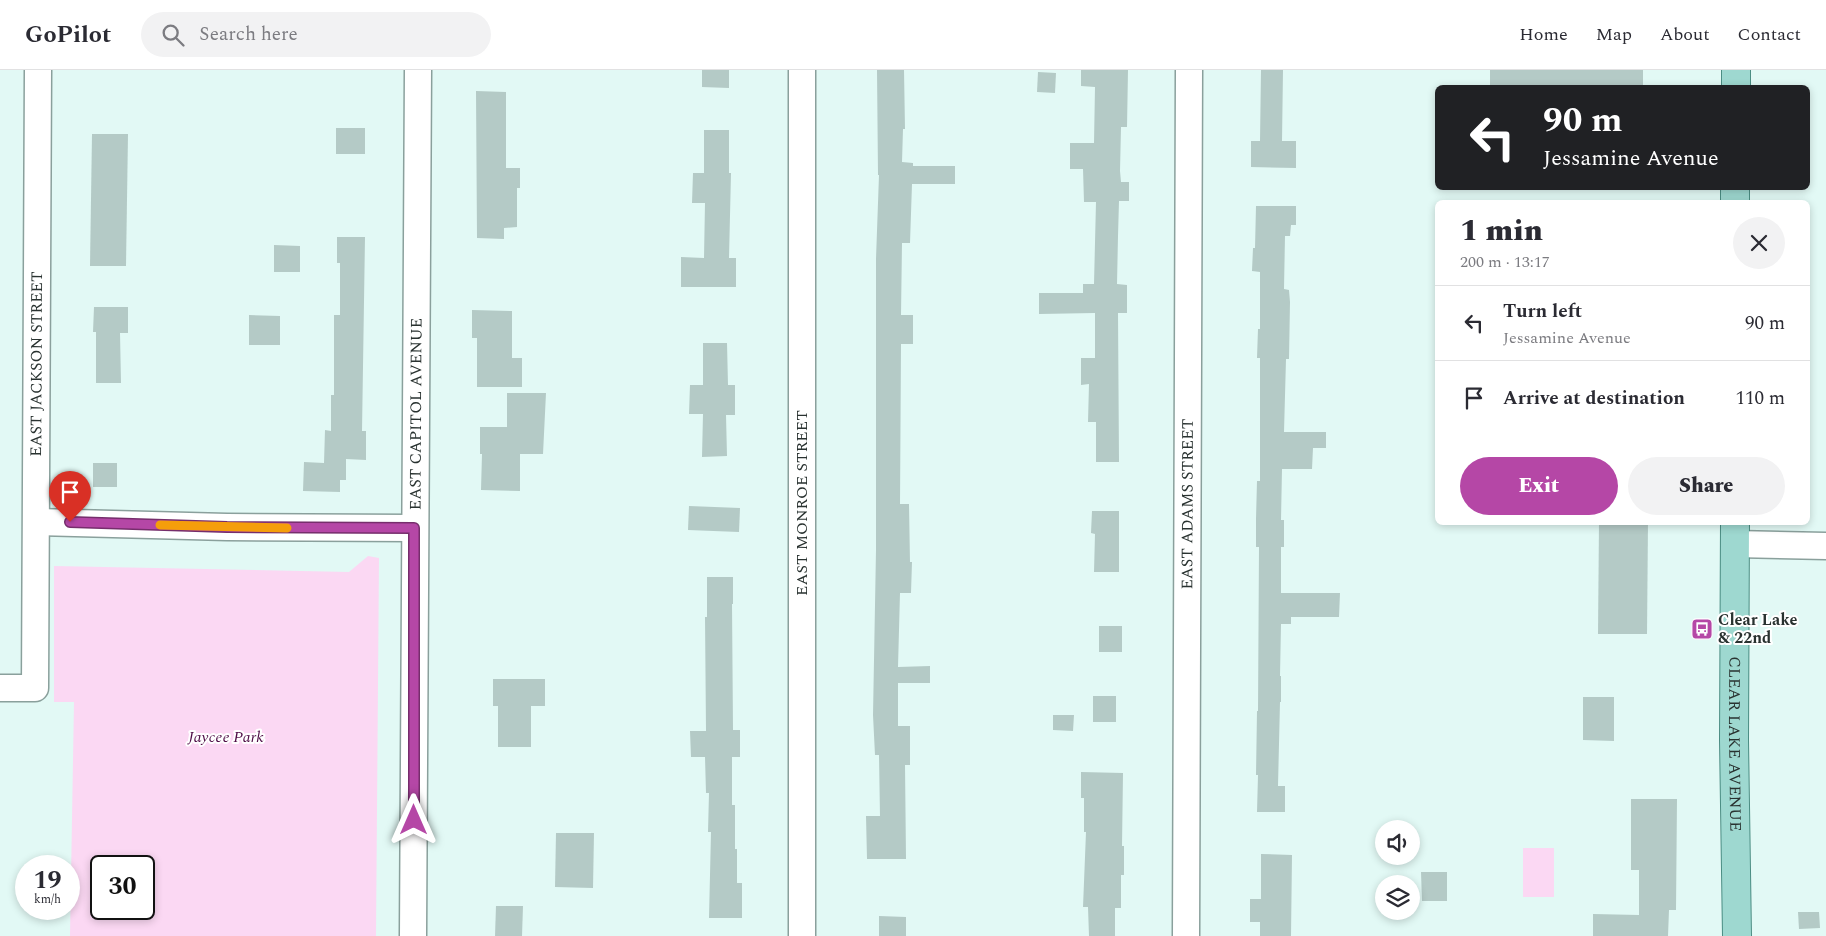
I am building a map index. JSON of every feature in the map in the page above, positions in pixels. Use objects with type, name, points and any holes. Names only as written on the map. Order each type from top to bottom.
[{"type":"main road","points":[[1736,70],[1736,85]]},
{"type":"main road","name":"CLEAR LAKE AVENUE","points":[[1735,533],[1734,740],[1737,936]]},
{"type":"street","name":"EAST JACKSON STREET","points":[[0,688],[35,688],[38,70]]},
{"type":"street","name":"EAST CAPITOL AVENUE","points":[[413,936],[418,70]]},
{"type":"street","name":"EAST MONROE STREET","points":[[802,70],[802,936]]},
{"type":"street","name":"EAST ADAMS STREET","points":[[1186,936],[1189,70]]},
{"type":"street","points":[[37,522],[227,527],[414,528]]},
{"type":"street","points":[[1735,533],[1826,546]]},
{"type":"green space","name":"Jaycee Park","points":[[368,556],[379,558],[376,936],[70,936],[70,920],[80,920],[80,855],[71,855],[74,702],[54,702],[54,566],[349,572]]},
{"type":"green space","points":[[1523,848],[1554,848],[1554,897],[1523,897]]},
{"type":"building","points":[[702,70],[729,70],[729,88],[702,87]]},
{"type":"building","points":[[877,70],[904,70],[905,129],[903,129],[902,162],[913,163],[913,166],[955,166],[955,184],[912,184],[910,243],[902,243],[901,315],[913,315],[913,344],[901,344],[900,504],[909,504],[910,562],[912,562],[911,593],[900,593],[898,667],[930,666],[930,683],[898,683],[898,726],[910,726],[910,765],[905,765],[906,859],[867,859],[866,816],[880,816],[879,755],[875,755],[873,715],[876,550],[876,259],[879,175]]},
{"type":"building","points":[[1081,70],[1128,70],[1127,127],[1121,127],[1120,171],[1121,182],[1129,182],[1129,201],[1119,201],[1118,236],[1117,284],[1127,285],[1127,313],[1118,313],[1119,462],[1096,462],[1096,422],[1088,422],[1089,384],[1081,385],[1081,358],[1095,358],[1095,313],[1039,314],[1039,293],[1083,293],[1083,284],[1094,284],[1096,202],[1084,202],[1083,169],[1070,169],[1070,143],[1094,143],[1095,87],[1081,86]]},
{"type":"building","points":[[1261,70],[1283,70],[1282,141],[1296,141],[1296,168],[1251,167],[1251,141],[1260,141]]},
{"type":"building","points":[[1490,70],[1643,70],[1643,85],[1490,85]]},
{"type":"building","points":[[1038,72],[1056,73],[1055,93],[1037,92]]},
{"type":"building","points":[[476,91],[506,92],[506,168],[520,168],[520,188],[517,188],[517,227],[504,228],[504,239],[477,238]]},
{"type":"building","points":[[336,128],[365,128],[365,154],[336,154]]},
{"type":"building","points":[[704,130],[729,130],[729,173],[731,173],[729,258],[736,258],[736,287],[681,287],[681,257],[704,258],[705,203],[692,203],[693,173],[704,173]]},
{"type":"building","points":[[92,134],[128,134],[126,266],[90,266]]},
{"type":"building","points":[[1256,206],[1296,206],[1296,225],[1291,225],[1290,236],[1285,236],[1284,289],[1289,290],[1290,302],[1289,359],[1286,359],[1284,432],[1326,432],[1326,448],[1313,448],[1312,469],[1282,469],[1281,520],[1284,520],[1284,547],[1281,547],[1281,593],[1340,593],[1339,617],[1291,617],[1291,624],[1281,624],[1278,786],[1285,786],[1285,812],[1257,812],[1259,547],[1256,547],[1256,519],[1257,481],[1260,481],[1260,358],[1257,358],[1258,329],[1260,329],[1260,272],[1252,271],[1253,248],[1255,248]]},
{"type":"building","points":[[337,237],[365,237],[362,431],[366,431],[366,460],[346,459],[346,480],[340,480],[340,492],[303,491],[304,462],[324,463],[325,430],[331,431],[331,395],[334,395],[334,315],[340,315],[340,263],[337,263]]},
{"type":"building","points":[[274,245],[300,246],[300,272],[274,272]]},
{"type":"building","points":[[94,307],[128,307],[128,333],[120,333],[121,383],[96,383],[96,332],[93,332]]},
{"type":"building","points":[[472,310],[512,311],[512,358],[522,358],[522,387],[477,387],[477,338],[472,338]]},
{"type":"building","points":[[249,315],[280,316],[280,345],[249,345]]},
{"type":"building","points":[[703,343],[727,343],[728,385],[735,385],[735,415],[726,415],[727,456],[702,457],[703,414],[689,414],[690,385],[703,385]]},
{"type":"building","points":[[507,393],[546,393],[543,454],[520,454],[520,491],[481,490],[482,454],[480,454],[480,427],[507,427]]},
{"type":"building","points":[[93,463],[117,463],[117,487],[93,487]]},
{"type":"building","points":[[689,506],[740,508],[739,532],[688,530]]},
{"type":"building","points":[[1092,511],[1119,511],[1119,572],[1094,572],[1095,534],[1091,533]]},
{"type":"building","points":[[1599,525],[1648,525],[1647,634],[1598,634]]},
{"type":"building","points":[[707,577],[733,577],[733,730],[740,730],[740,757],[732,757],[732,805],[735,805],[737,883],[742,883],[742,918],[709,918],[711,832],[708,832],[709,793],[706,793],[705,757],[691,757],[690,731],[706,731],[705,617],[707,617]]},
{"type":"building","points":[[1099,626],[1122,626],[1122,652],[1099,652]]},
{"type":"building","points":[[493,679],[545,679],[545,706],[531,706],[531,747],[498,747],[498,706],[493,706]]},
{"type":"building","points":[[1093,696],[1116,696],[1116,722],[1093,722]]},
{"type":"building","points":[[1583,697],[1614,697],[1614,741],[1583,740]]},
{"type":"building","points":[[1053,715],[1074,715],[1073,731],[1053,730]]},
{"type":"building","points":[[1081,772],[1123,773],[1122,846],[1124,846],[1124,875],[1121,875],[1121,908],[1115,908],[1115,936],[1089,936],[1088,907],[1083,907],[1086,832],[1084,832],[1084,798],[1081,798]]},
{"type":"building","points":[[1631,799],[1677,799],[1676,910],[1669,910],[1668,936],[1593,936],[1593,914],[1639,915],[1639,870],[1631,870]]},
{"type":"building","points":[[556,833],[594,833],[593,888],[555,887]]},
{"type":"building","points":[[1261,854],[1292,855],[1291,936],[1260,936],[1260,922],[1250,922],[1250,899],[1261,899]]},
{"type":"building","points":[[1421,872],[1447,872],[1447,901],[1422,901]]},
{"type":"building","points":[[496,906],[523,906],[522,936],[495,936]]},
{"type":"building","points":[[1798,912],[1819,912],[1820,928],[1799,929]]},
{"type":"building","points":[[879,916],[906,917],[906,936],[879,936]]},
{"type":"slow traffic","points":[[160,525],[287,528]]},
{"type":"place","name":"Clear Lake & 22nd","points":[[1702,629]]},
{"type":"route","points":[[70,522],[227,527],[414,528],[414,820]]}]
